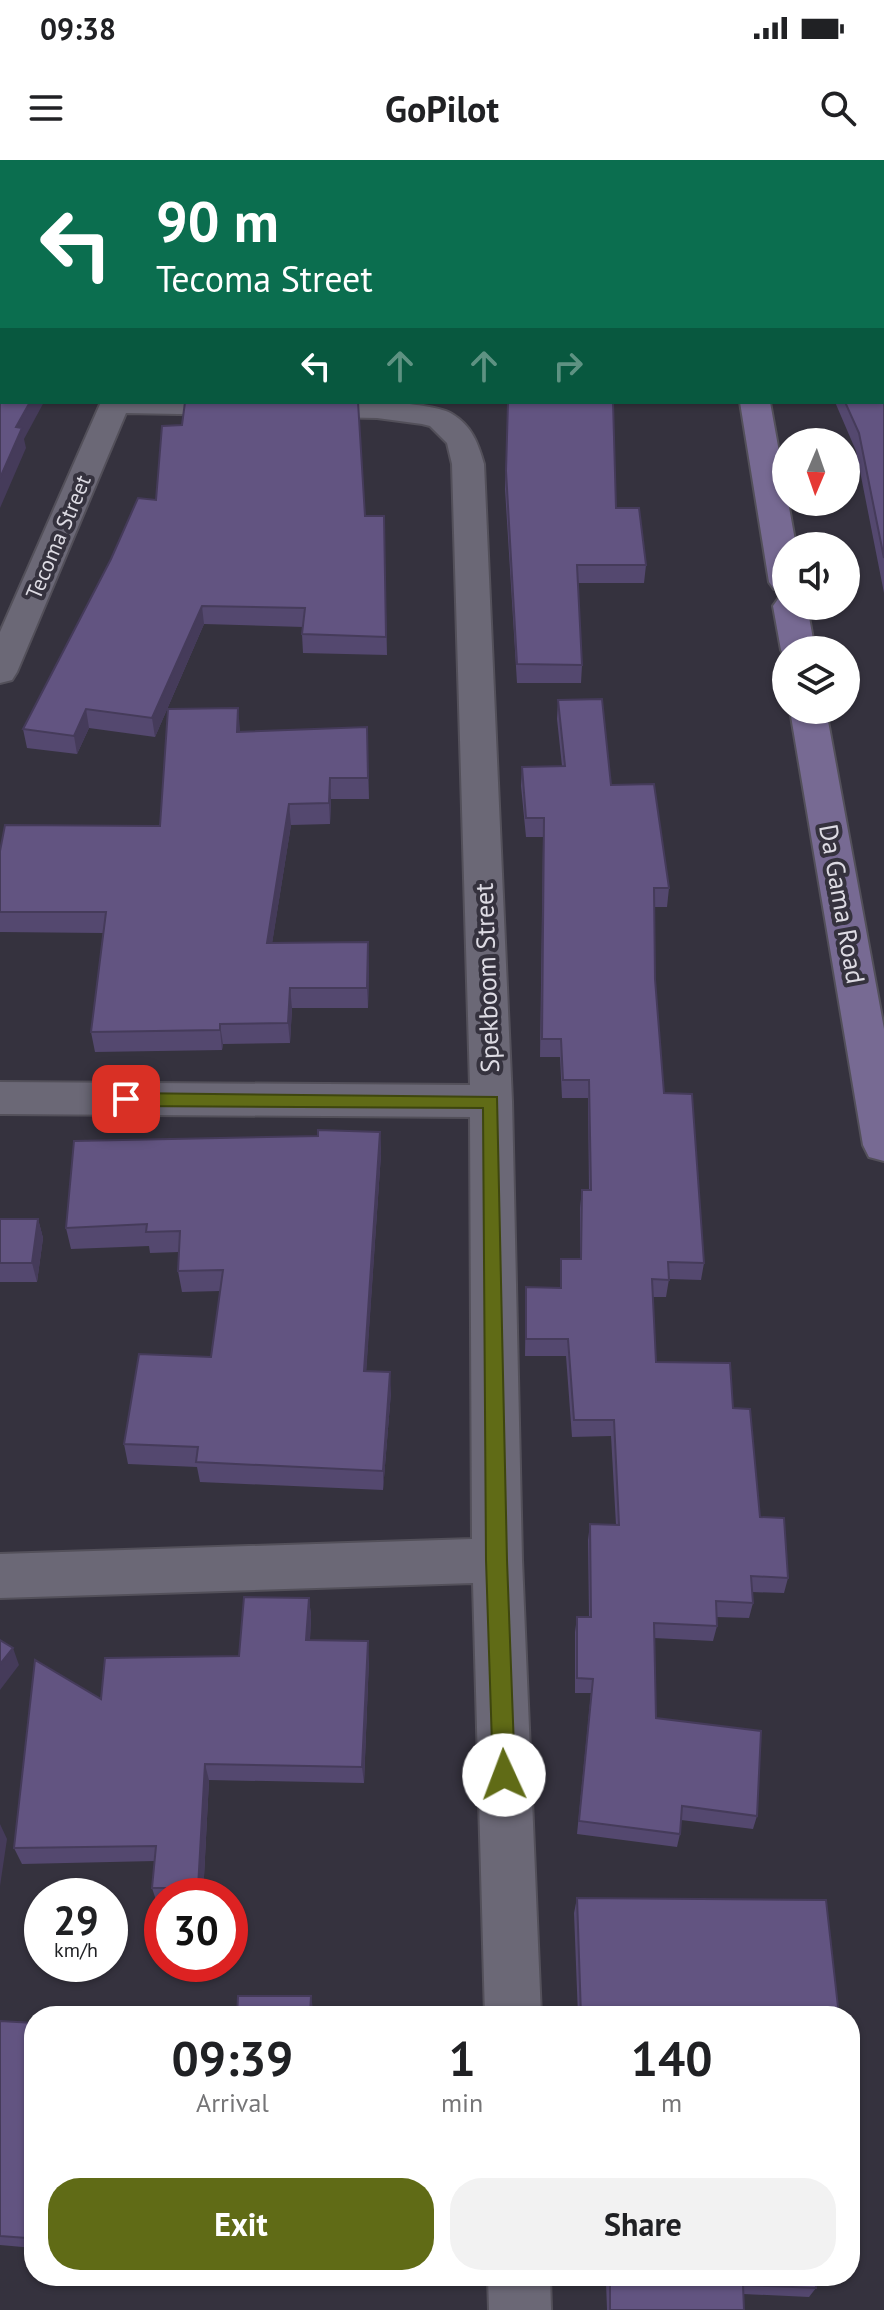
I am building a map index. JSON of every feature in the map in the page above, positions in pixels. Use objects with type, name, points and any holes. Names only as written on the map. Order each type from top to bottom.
[{"type":"street","name":"Tecoma Street","points":[[0,672],[116,404]]},
{"type":"street","name":"Spekboom Street","points":[[160,404],[377,409],[441,420],[462,440],[468,464],[491,1101],[497,1560],[513,2006]]},
{"type":"street","points":[[755,404],[777,532]]},
{"type":"street","name":"Da Gama Road","points":[[810,724],[884,1145]]},
{"type":"street","points":[[0,1098],[491,1101]]},
{"type":"street","points":[[0,1576],[497,1560]]},
{"type":"street","points":[[519,2286],[520,2310]]},
{"type":"building","points":[[0,404],[29,404],[16,427],[22,428],[0,478]]},
{"type":"building","points":[[185,404],[358,404],[365,516],[384,516],[386,637],[302,634],[305,608],[202,606],[152,718],[86,709],[74,736],[23,729],[111,559],[138,498],[156,500],[162,426],[182,425]]},
{"type":"building","points":[[508,404],[613,404],[616,508],[639,508],[646,565],[577,565],[582,665],[517,664],[506,471]]},
{"type":"building","points":[[846,404],[884,404],[884,558],[860,428],[857,428]]},
{"type":"building","points":[[602,699],[611,785],[654,784],[669,888],[654,888],[655,979],[664,1093],[692,1094],[704,1263],[668,1262],[669,1280],[652,1279],[656,1362],[730,1363],[733,1408],[750,1409],[760,1517],[784,1518],[788,1578],[751,1576],[753,1603],[716,1601],[717,1626],[654,1623],[656,1718],[761,1731],[757,1816],[682,1806],[680,1834],[579,1821],[593,1679],[577,1678],[577,1617],[591,1617],[590,1524],[619,1525],[614,1420],[574,1420],[568,1339],[526,1339],[526,1287],[561,1288],[561,1259],[581,1259],[582,1190],[591,1190],[589,1080],[563,1080],[561,1039],[542,1039],[544,818],[526,818],[522,767],[565,766],[558,700]]},
{"type":"building","points":[[238,708],[237,732],[367,727],[368,778],[330,778],[329,803],[289,804],[267,943],[368,942],[367,988],[290,988],[288,1023],[220,1024],[220,1030],[91,1032],[106,912],[0,912],[0,851],[5,825],[160,826],[168,709]]},
{"type":"building","points":[[318,1130],[380,1132],[364,1371],[390,1372],[383,1471],[196,1462],[198,1447],[124,1444],[139,1354],[211,1357],[223,1270],[178,1271],[180,1231],[146,1232],[147,1224],[66,1228],[74,1141],[318,1136]]},
{"type":"building","points":[[0,1219],[38,1219],[32,1263],[0,1263]]},
{"type":"building","points":[[244,1597],[309,1598],[306,1640],[368,1641],[362,1767],[205,1764],[199,1878],[153,1878],[156,1846],[14,1848],[35,1660],[101,1699],[105,1658],[239,1656]]},
{"type":"building","points":[[0,1640],[13,1648],[0,1664]]},
{"type":"building","points":[[577,1898],[826,1900],[838,2006],[581,2006]]},
{"type":"building","points":[[238,1996],[311,1996],[310,2006],[238,2006]]},
{"type":"building","points":[[0,2021],[24,2022],[24,2238],[0,2236]]},
{"type":"building","points":[[610,2286],[743,2286],[744,2310],[610,2310]]},
{"type":"building","points":[[767,2286],[816,2286],[816,2288]]},
{"type":"route","points":[[126,1099],[491,1101],[497,1560],[504,1775]]}]
